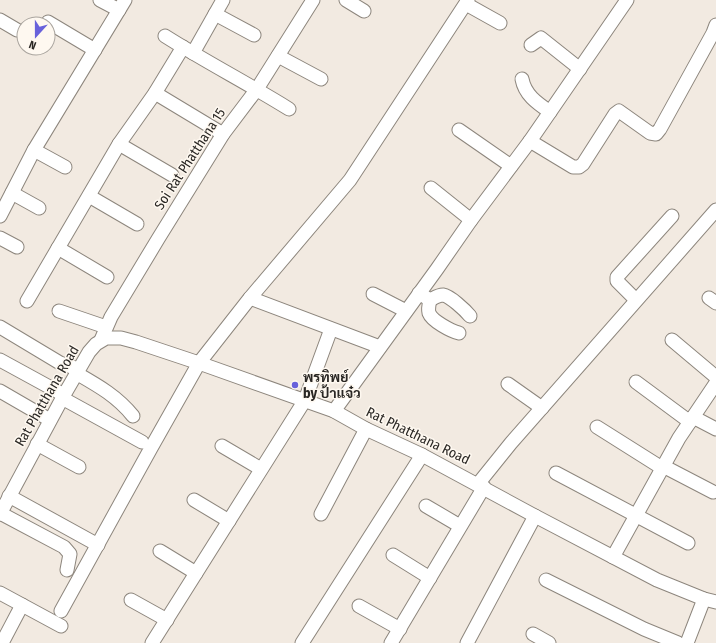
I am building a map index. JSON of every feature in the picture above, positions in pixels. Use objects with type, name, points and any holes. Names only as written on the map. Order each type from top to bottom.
[{"type":"street","points":[[0,216],[34,150],[122,5],[100,0]]},
{"type":"street","points":[[27,301],[119,144],[155,92],[215,14],[223,0]]},
{"type":"street","name":"Soi Rat Phatthana 15","points":[[101,340],[106,327],[130,284],[223,134],[257,89],[312,0]]},
{"type":"street","points":[[346,0],[364,11]]},
{"type":"street","points":[[334,411],[406,311],[425,297],[471,220],[530,141],[627,0]]},
{"type":"street","points":[[61,611],[199,363],[250,298],[350,180],[467,2],[500,23]]},
{"type":"street","points":[[215,14],[254,35]]},
{"type":"street","points":[[0,20],[16,29]]},
{"type":"street","points":[[530,141],[573,167],[579,168],[615,114],[619,111],[650,133],[656,134],[713,33],[716,25]]},
{"type":"street","points":[[56,27],[95,50]]},
{"type":"street","points":[[165,36],[289,109]]},
{"type":"street","points":[[531,45],[541,38],[580,69]]},
{"type":"street","points":[[278,56],[321,79]]},
{"type":"street","points":[[522,79],[523,86],[528,94],[550,112]]},
{"type":"street","points":[[155,92],[223,134]]},
{"type":"street","points":[[459,130],[511,166]]},
{"type":"street","points":[[119,144],[172,175]]},
{"type":"street","points":[[34,150],[65,167]]},
{"type":"street","points":[[431,188],[471,220]]},
{"type":"street","points":[[12,193],[39,208]]},
{"type":"street","points":[[89,196],[137,224]]},
{"type":"street","points":[[391,643],[460,526],[481,486],[542,408],[716,210]]},
{"type":"street","points":[[636,300],[620,285],[617,281],[617,277],[672,216]]},
{"type":"street","points":[[0,238],[17,247]]},
{"type":"street","points":[[58,248],[107,277]]},
{"type":"street","points":[[373,294],[406,311]]},
{"type":"street","points":[[425,297],[447,296],[470,316]]},
{"type":"street","points":[[425,297],[431,317],[451,330],[459,333]]},
{"type":"street","points":[[250,298],[380,347]]},
{"type":"street","points":[[59,311],[106,327]]},
{"type":"street","points":[[0,326],[60,363],[77,371],[104,389],[118,400],[133,416]]},
{"type":"street","points":[[152,643],[305,400],[331,329]]},
{"type":"street","name":"Rat Phatthana Road","points":[[0,513],[77,371],[89,352],[101,340],[112,337],[136,342],[334,411],[366,429],[422,455],[657,580],[713,600]]},
{"type":"street","points":[[672,340],[716,377]]},
{"type":"street","points":[[0,360],[142,442]]},
{"type":"street","points":[[636,382],[692,419],[716,429]]},
{"type":"street","points":[[613,557],[663,467],[716,382]]},
{"type":"street","points":[[508,384],[542,408]]},
{"type":"street","points":[[0,391],[50,420]]},
{"type":"street","points":[[597,427],[663,467],[713,492]]},
{"type":"street","points":[[321,514],[366,429]]},
{"type":"street","points":[[37,444],[79,468]]},
{"type":"street","points":[[222,446],[261,469]]},
{"type":"street","points":[[302,643],[422,455]]},
{"type":"street","points":[[556,473],[688,543]]},
{"type":"street","points":[[10,496],[98,545]]},
{"type":"street","points":[[194,500],[229,521]]},
{"type":"street","points":[[426,506],[460,526]]},
{"type":"street","points":[[0,513],[64,546],[70,554],[67,570]]},
{"type":"street","points":[[467,643],[535,516]]},
{"type":"street","points":[[160,551],[196,573]]},
{"type":"street","points":[[393,555],[430,578]]},
{"type":"street","points":[[546,580],[644,629],[678,643]]},
{"type":"street","points":[[0,593],[61,626]]},
{"type":"street","points":[[131,600],[167,620]]},
{"type":"street","points":[[687,643],[713,600]]},
{"type":"street","points":[[2,643],[22,605]]},
{"type":"street","points":[[359,606],[400,629]]},
{"type":"street","points":[[533,634],[549,643]]},
{"type":"place","name":"พรทิพย์ by ป้าแจ๋ว","points":[[295,385]]}]
